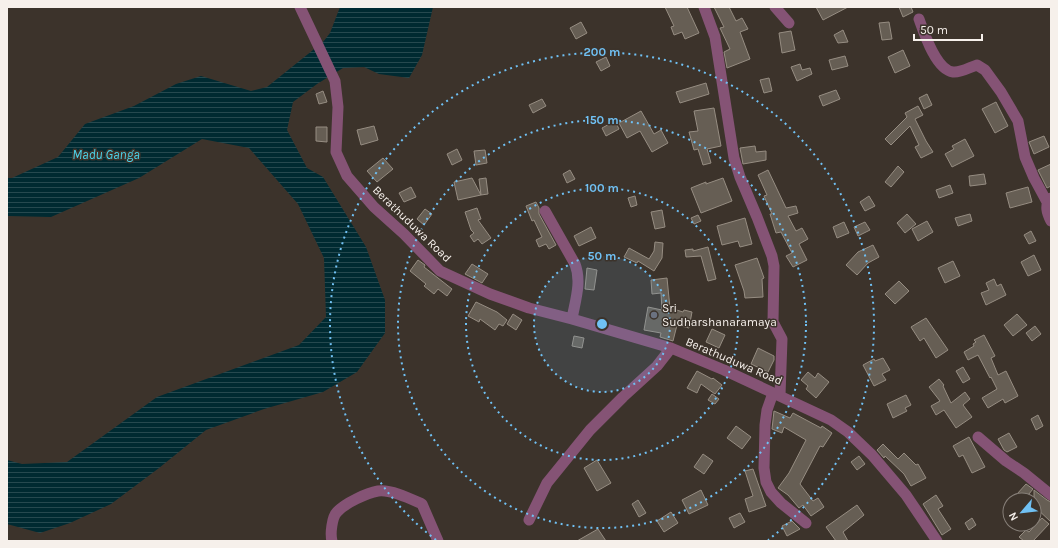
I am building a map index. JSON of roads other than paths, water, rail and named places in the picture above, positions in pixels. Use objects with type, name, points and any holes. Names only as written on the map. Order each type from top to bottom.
[{"type":"street","name":"Berathuduwa Road","points":[[300,7],[335,81],[338,107],[336,152],[348,176],[374,207],[404,234],[440,271],[516,304],[672,348],[724,370],[831,420],[848,432],[872,455],[906,495],[937,541]]},
{"type":"street","points":[[704,7],[715,37],[734,158],[740,177],[772,256],[774,266],[773,322],[782,339],[777,394],[767,410],[764,468],[766,482],[771,492],[781,503],[806,523]]},
{"type":"street","points":[[774,7],[789,23]]},
{"type":"street","points":[[919,19],[930,48],[942,66],[952,72],[977,65],[985,70],[1001,92],[1018,121],[1025,157],[1034,178],[1049,200],[1046,206],[1051,221]]},
{"type":"street","points":[[545,212],[579,272],[579,281],[572,319]]},
{"type":"street","points":[[529,520],[547,483],[590,430],[657,366],[672,348]]},
{"type":"street","points":[[978,438],[1051,495]]},
{"type":"street","points":[[332,541],[330,533],[336,512],[354,500],[379,491],[401,494],[422,504],[438,541]]},
{"type":"water","name":"Madu Ganga","points":[[340,7],[433,7],[422,55],[409,78],[379,74],[364,67],[343,68],[317,84],[293,102],[287,130],[307,168],[323,177],[366,247],[385,300],[385,333],[357,372],[323,392],[264,409],[206,430],[111,504],[70,523],[40,533],[7,524],[7,460],[22,464],[67,462],[157,397],[299,345],[326,317],[324,258],[298,204],[249,148],[202,139],[139,178],[51,217],[7,216],[7,178],[12,178],[58,157],[85,124],[134,106],[176,84],[201,76],[251,91],[267,87],[323,42],[330,33]]},
{"type":"place","name":"Sri Sudharshanaramaya","points":[[654,315]]}]
